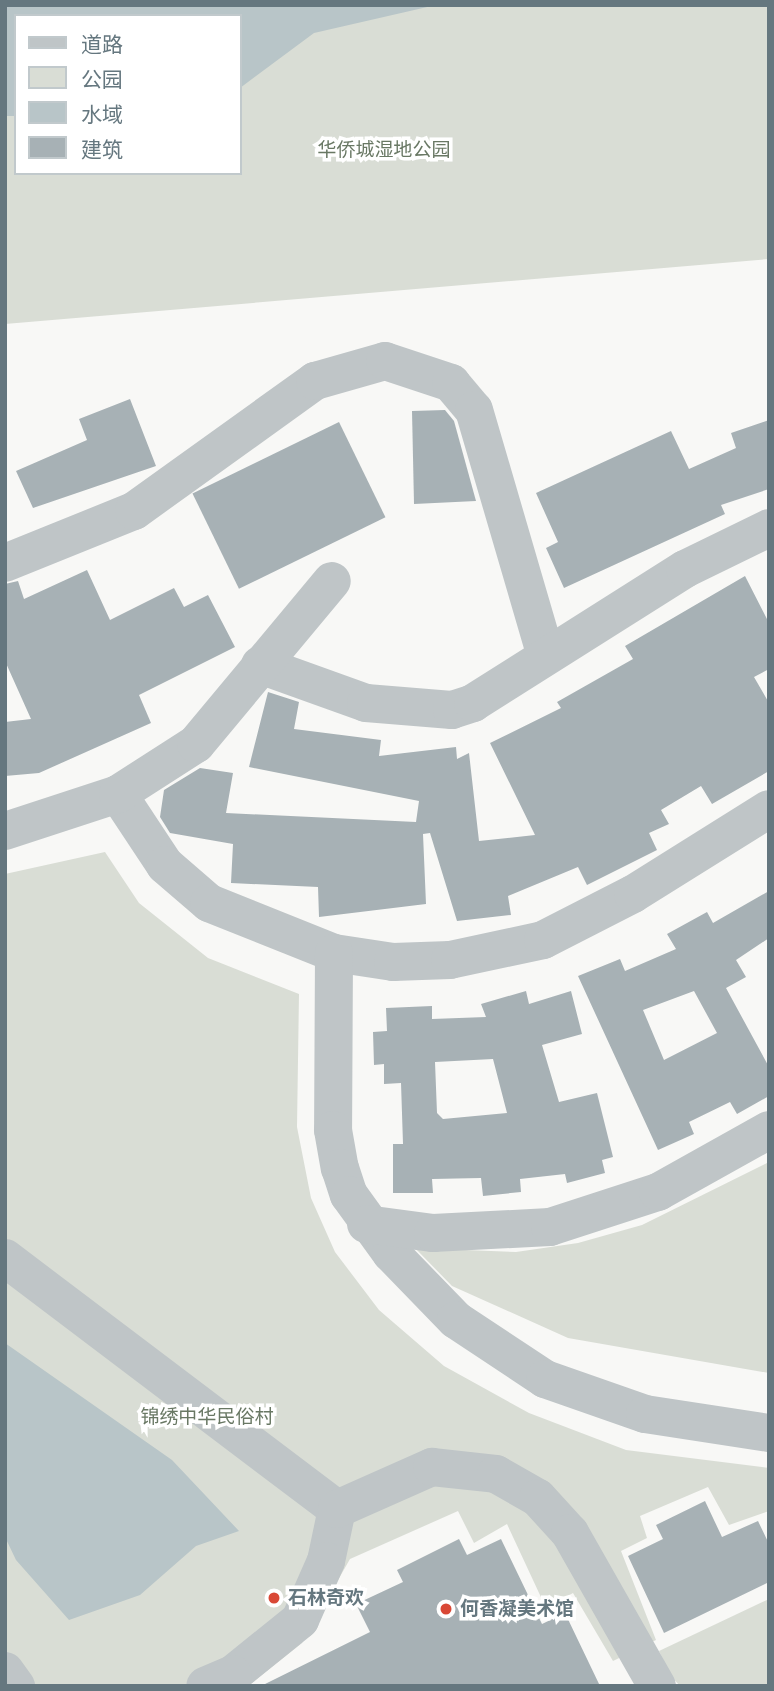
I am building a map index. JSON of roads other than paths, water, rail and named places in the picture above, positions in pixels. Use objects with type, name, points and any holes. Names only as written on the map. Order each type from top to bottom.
[{"type":"street","points":[[5,563],[134,511],[315,381],[385,360],[451,383],[474,410],[545,653]]},
{"type":"street","points":[[260,665],[366,703],[427,713],[473,703],[545,653],[685,569],[769,528]]},
{"type":"street","points":[[5,831],[118,794],[196,744],[332,581]]},
{"type":"street","points":[[118,794],[165,865],[209,903],[334,953],[450,960],[543,940],[633,894],[769,809]]},
{"type":"street","points":[[334,953],[333,1130],[349,1195],[366,1224],[456,1320],[545,1379],[645,1414],[769,1433]]},
{"type":"street","points":[[366,1224],[433,1233],[550,1227],[658,1192],[769,1130]]},
{"type":"street","points":[[5,1258],[337,1508]]},
{"type":"street","points":[[337,1508],[432,1467],[496,1474],[538,1499],[570,1533],[657,1686]]},
{"type":"street","points":[[205,1686],[233,1674],[300,1620],[326,1561],[337,1508]]},
{"type":"street","points":[[5,1671],[14,1685]]},
{"type":"water","points":[[5,5],[436,5],[314,33],[242,87],[242,14],[14,14],[14,116],[5,116]]},
{"type":"water","points":[[5,1343],[172,1460],[239,1531],[196,1546],[140,1595],[69,1620],[16,1560],[5,1537]]},
{"type":"place","name":"石林奇欢","points":[[274,1598]]},
{"type":"place","name":"何香凝美术馆","points":[[446,1609]]},
{"type":"park label","name":"华侨城湿地公园","points":[[384,150]]},
{"type":"park label","name":"锦绣中华民俗村","points":[[207,1417]]}]
